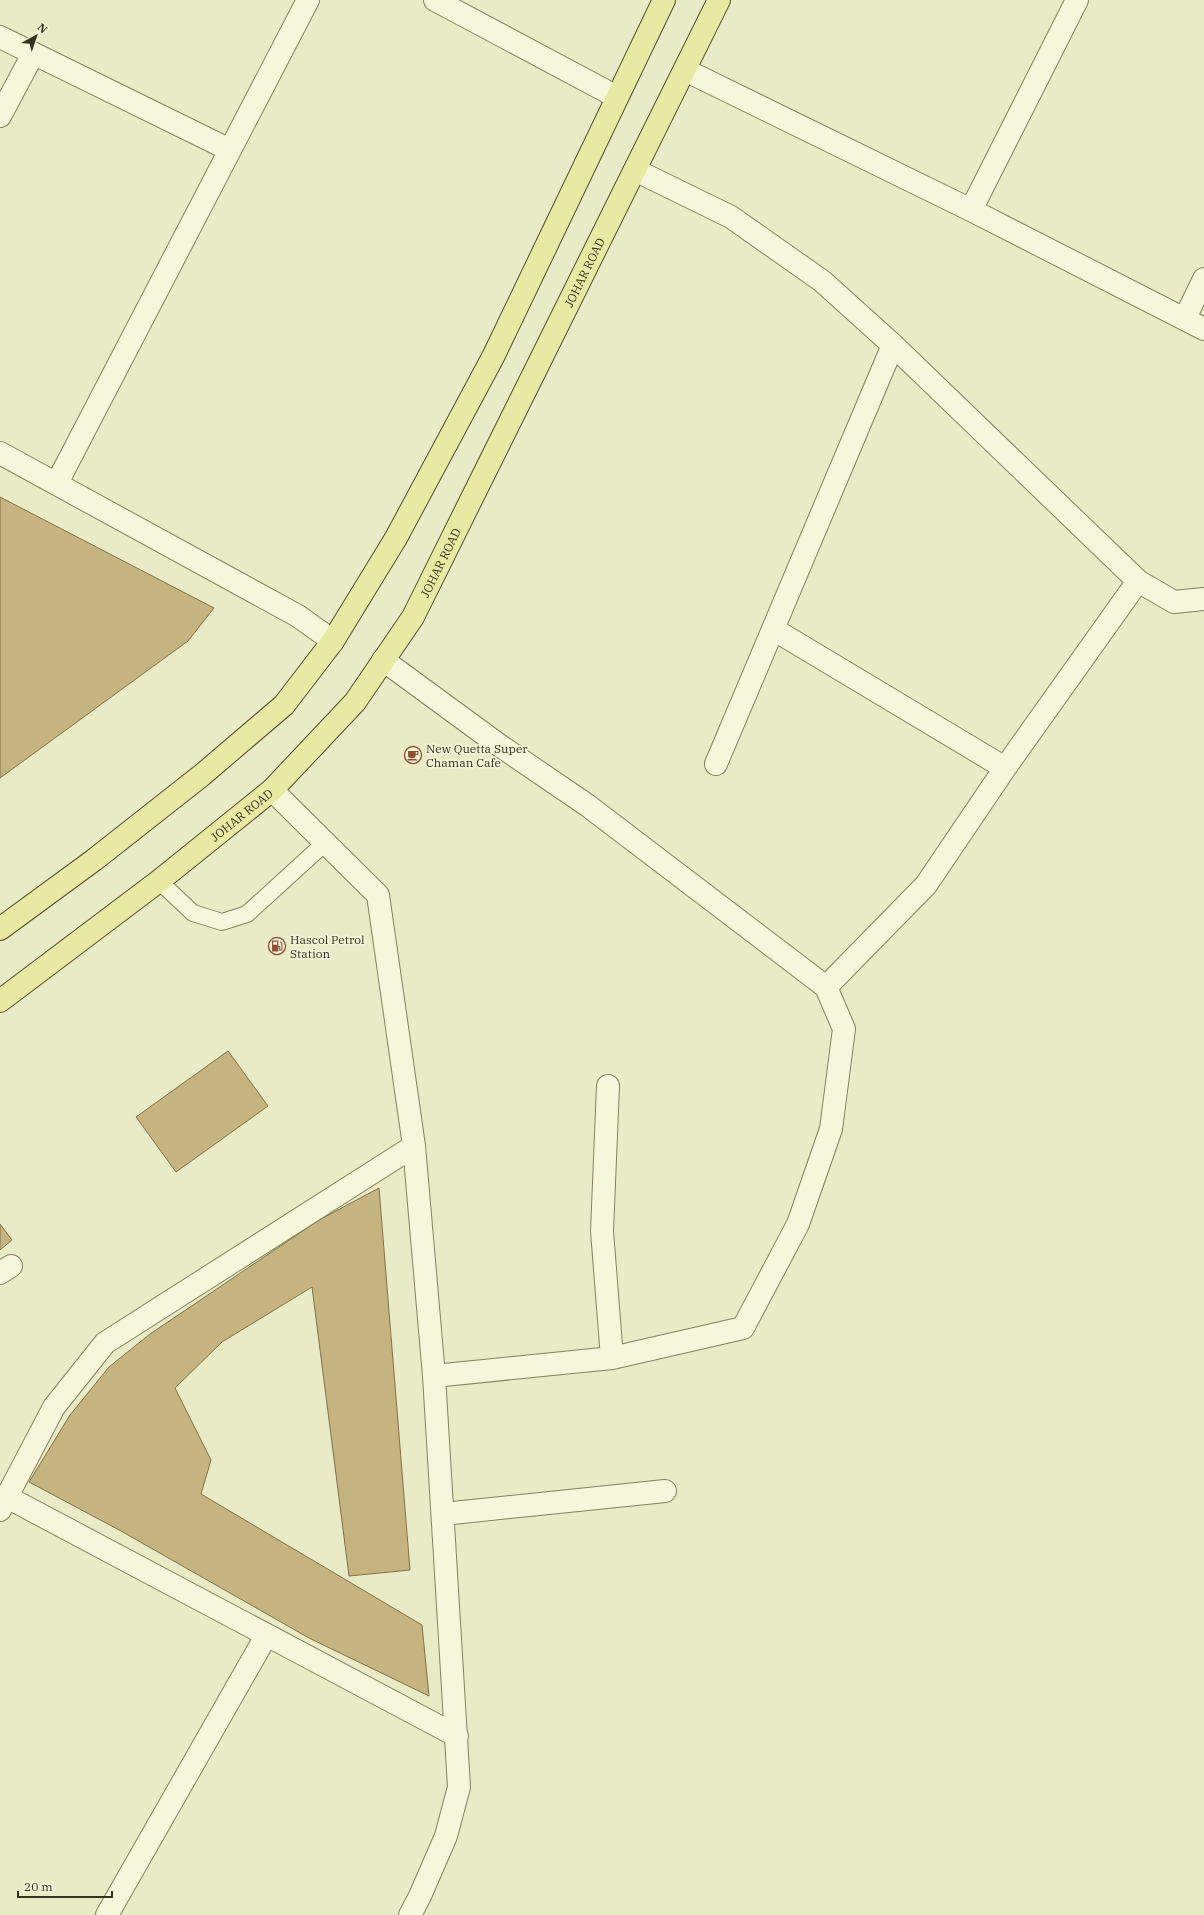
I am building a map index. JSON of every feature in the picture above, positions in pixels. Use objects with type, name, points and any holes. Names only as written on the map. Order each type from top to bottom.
[{"type":"main road","points":[[0,929],[94,860],[202,774],[284,705],[333,641],[396,538],[494,355],[664,0]]},
{"type":"main road","name":"JOHAR ROAD","points":[[0,1001],[159,881],[272,790],[355,702],[413,617],[719,0]]},
{"type":"street","points":[[57,484],[308,0]]},
{"type":"street","points":[[435,0],[617,96]]},
{"type":"street","points":[[972,210],[1077,0]]},
{"type":"street","points":[[0,37],[230,150]]},
{"type":"street","points":[[0,116],[33,54]]},
{"type":"street","points":[[685,70],[972,210],[1204,329]]},
{"type":"street","points":[[635,170],[732,217],[822,281],[893,345],[1138,581],[1174,602],[1204,599]]},
{"type":"street","points":[[1185,318],[1204,279]]},
{"type":"street","points":[[716,764],[893,345]]},
{"type":"street","points":[[0,453],[298,616],[333,641]]},
{"type":"street","points":[[826,987],[926,885],[1005,768],[1138,581]]},
{"type":"street","points":[[773,629],[1005,768]]},
{"type":"street","points":[[383,660],[499,745],[587,805],[826,987],[844,1029],[831,1129],[798,1224],[743,1328],[612,1358],[434,1376]]},
{"type":"street","points":[[272,790],[378,895],[414,1146],[434,1376],[459,1788],[446,1836],[423,1906],[410,1915]]},
{"type":"street","points":[[608,1086],[602,1231],[612,1358]]},
{"type":"street","points":[[414,1146],[105,1344],[54,1407],[3,1503],[266,1636],[457,1736]]},
{"type":"street","points":[[443,1514],[665,1491]]},
{"type":"street","points":[[107,1915],[266,1636]]},
{"type":"lane","points":[[159,881],[193,913],[222,922],[247,914],[326,842]]},
{"type":"building","points":[[0,497],[214,608],[188,641],[0,778]]},
{"type":"building","points":[[228,1051],[268,1106],[176,1172],[136,1117]]},
{"type":"building","points":[[379,1188],[410,1570],[349,1576],[312,1287],[222,1342],[175,1388],[211,1460],[201,1494],[422,1625],[429,1696],[309,1638],[121,1531],[29,1482],[70,1415],[109,1367],[150,1334],[319,1220]]},
{"type":"building","points":[[0,1224],[12,1240],[0,1250]]},
{"type":"place","name":"New Quetta Super Chaman Cafe","points":[[413,755]]},
{"type":"place","name":"Hascol Petrol Station","points":[[277,946]]}]
